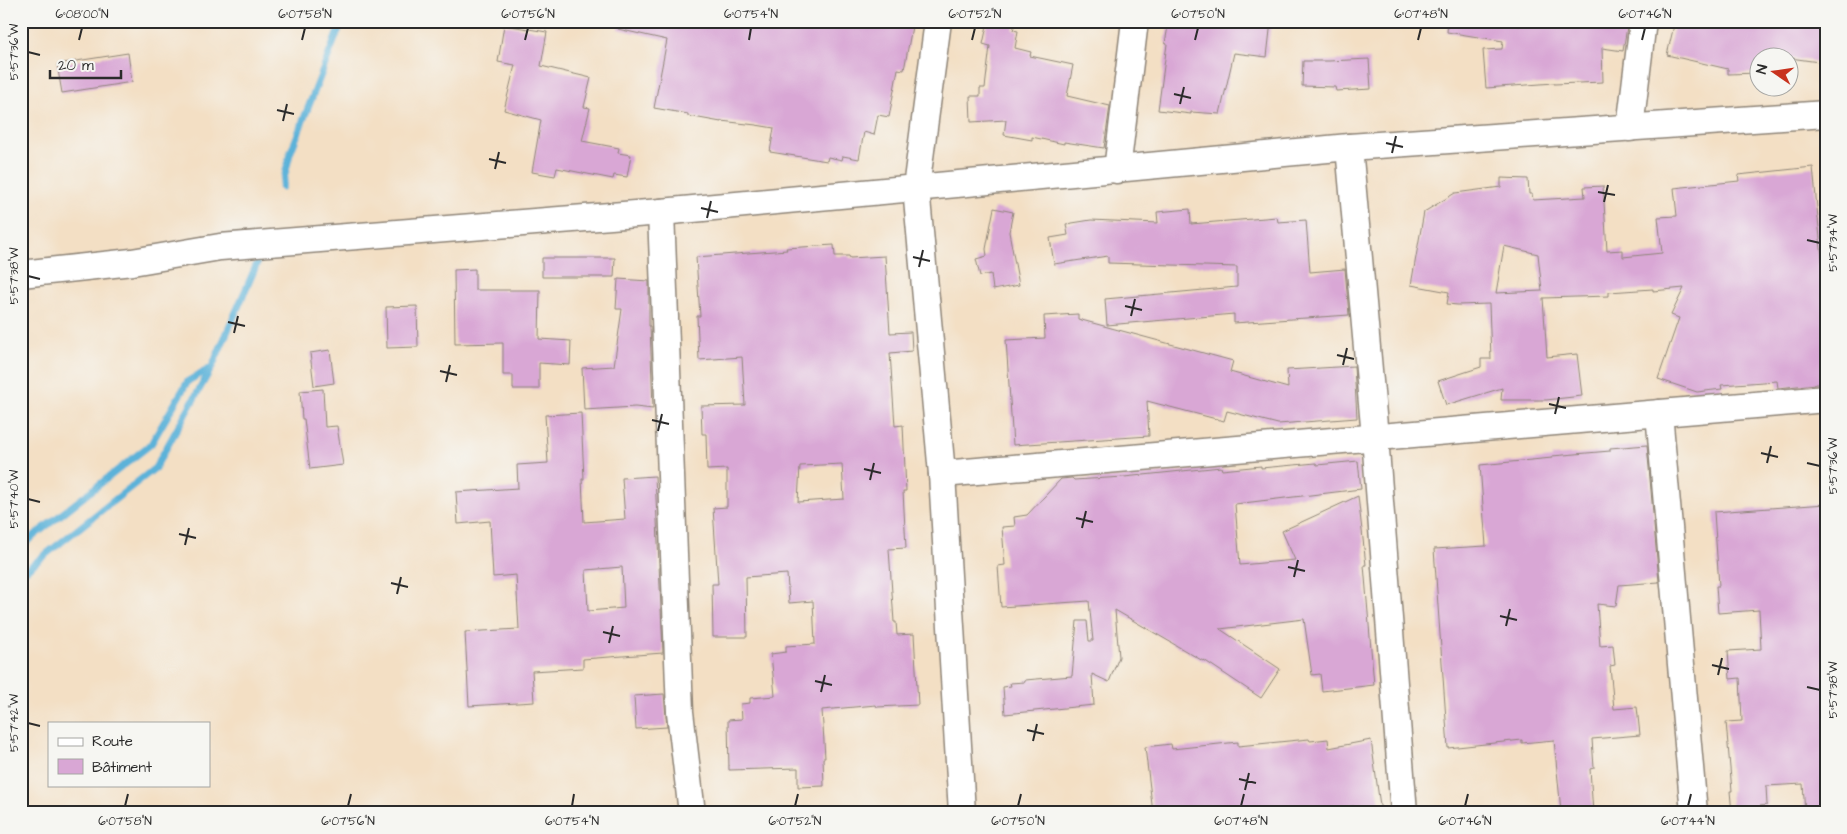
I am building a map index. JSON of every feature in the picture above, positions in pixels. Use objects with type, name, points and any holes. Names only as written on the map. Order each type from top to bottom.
[{"type":"street","points":[[938,21],[916,188],[942,474],[962,813]]},
{"type":"street","points":[[1118,170],[1135,21]]},
{"type":"street","points":[[1630,128],[1643,21]]},
{"type":"street","points":[[21,274],[132,262],[220,247],[661,212],[1349,147],[1826,114]]},
{"type":"street","points":[[1349,147],[1375,437],[1404,813]]},
{"type":"street","points":[[661,212],[680,712],[692,813]]},
{"type":"street","points":[[942,474],[1826,399]]},
{"type":"street","points":[[1659,413],[1694,813]]},
{"type":"building","points":[[619,21],[913,21],[904,70],[898,69],[889,117],[878,115],[874,135],[864,132],[859,159],[843,156],[842,160],[828,157],[827,161],[770,152],[774,128],[721,122],[654,108],[667,40],[618,29]]},
{"type":"building","points":[[988,21],[1016,21],[1013,30],[1018,31],[1015,48],[1031,52],[1030,56],[1073,65],[1067,96],[1110,106],[1104,148],[1064,142],[1064,144],[1032,137],[1032,140],[1004,135],[1006,120],[971,122],[970,96],[980,96],[980,88],[985,88],[990,46],[983,44]]},
{"type":"building","points":[[1169,21],[1271,21],[1267,57],[1234,53],[1220,114],[1191,112],[1191,114],[1158,110]]},
{"type":"building","points":[[1448,21],[1495,21],[1520,26],[1521,21],[1628,21],[1623,51],[1602,48],[1603,82],[1554,83],[1486,88],[1483,50],[1502,49],[1503,41],[1447,32]]},
{"type":"building","points":[[1675,21],[1826,21],[1826,63],[1800,59],[1800,48],[1750,48],[1750,73],[1728,74],[1728,69],[1667,55]]},
{"type":"building","points":[[504,25],[547,32],[541,66],[591,78],[584,107],[590,108],[582,141],[619,148],[618,153],[631,155],[627,177],[614,175],[613,179],[557,168],[555,176],[532,172],[541,120],[504,110],[515,65],[498,62]]},
{"type":"building","points":[[128,53],[132,82],[62,93],[57,64]]},
{"type":"building","points":[[1369,59],[1371,89],[1336,91],[1335,87],[1302,86],[1303,61]]},
{"type":"building","points":[[1813,167],[1826,299],[1826,383],[1778,388],[1777,381],[1721,385],[1722,389],[1697,392],[1658,379],[1679,318],[1671,315],[1684,288],[1653,291],[1653,289],[1609,292],[1609,296],[1543,298],[1547,357],[1577,354],[1582,396],[1546,400],[1501,400],[1502,388],[1446,405],[1438,381],[1481,367],[1481,359],[1491,359],[1489,304],[1447,304],[1449,292],[1411,285],[1424,212],[1455,193],[1501,187],[1501,178],[1528,179],[1529,194],[1532,194],[1533,200],[1585,197],[1584,187],[1603,186],[1607,251],[1623,250],[1623,257],[1662,253],[1658,217],[1677,216],[1674,188],[1739,181],[1738,175]],"holes":[[[1504,246],[1538,254],[1542,291],[1496,293]]]},
{"type":"building","points":[[994,208],[1013,212],[1009,232],[1019,285],[993,290],[991,274],[980,276],[976,259],[987,256],[986,249]]},
{"type":"building","points":[[1190,209],[1191,224],[1277,217],[1278,222],[1306,220],[1310,272],[1345,269],[1349,315],[1234,323],[1234,314],[1107,325],[1105,299],[1237,287],[1237,267],[1108,263],[1108,256],[1054,264],[1050,238],[1068,235],[1066,224],[1091,220],[1158,223],[1157,212]]},
{"type":"building","points":[[834,245],[835,256],[849,256],[850,258],[885,256],[890,333],[911,332],[912,351],[890,353],[895,426],[903,425],[906,491],[903,491],[906,548],[889,549],[894,622],[896,622],[897,635],[914,634],[918,705],[877,707],[876,705],[822,710],[825,758],[823,758],[824,786],[798,787],[798,768],[729,770],[728,720],[742,719],[741,704],[750,703],[750,698],[775,696],[771,654],[786,652],[786,646],[815,644],[813,601],[789,603],[787,574],[746,577],[747,637],[713,637],[712,584],[718,584],[713,508],[727,507],[727,469],[707,470],[706,434],[702,434],[701,406],[745,405],[742,357],[699,360],[697,316],[700,316],[696,257],[787,250],[786,248]],"holes":[[[842,464],[844,499],[798,502],[800,466]]]},
{"type":"building","points":[[542,258],[615,258],[614,277],[542,277]]},
{"type":"building","points":[[475,269],[475,290],[540,290],[539,339],[571,341],[570,365],[539,363],[539,389],[513,389],[513,375],[503,375],[503,343],[455,344],[454,270]]},
{"type":"building","points":[[618,279],[649,281],[653,409],[635,407],[584,410],[582,368],[614,366],[622,309],[616,309]]},
{"type":"building","points":[[417,306],[418,347],[387,348],[386,307]]},
{"type":"building","points":[[1078,314],[1078,319],[1233,361],[1230,372],[1288,388],[1287,370],[1354,366],[1357,418],[1278,424],[1227,411],[1224,421],[1147,401],[1149,436],[1013,445],[1006,340],[1045,338],[1044,316]]},
{"type":"building","points":[[330,350],[334,383],[314,386],[310,353]]},
{"type":"building","points":[[323,389],[325,427],[337,426],[343,465],[310,469],[304,419],[302,419],[300,391]]},
{"type":"building","points":[[581,413],[584,522],[625,519],[622,478],[655,476],[663,653],[583,659],[583,668],[532,671],[534,702],[469,706],[465,632],[519,629],[516,575],[493,577],[490,521],[458,524],[456,492],[518,488],[517,465],[548,463],[545,415]],"holes":[[[622,567],[624,608],[588,611],[586,570]]]},
{"type":"building","points":[[1647,445],[1659,582],[1619,585],[1616,606],[1597,604],[1600,646],[1613,645],[1615,665],[1610,666],[1614,709],[1637,707],[1640,735],[1592,739],[1594,768],[1590,769],[1593,813],[1571,813],[1571,810],[1561,811],[1554,740],[1522,743],[1522,740],[1448,748],[1434,549],[1486,546],[1480,465],[1552,458],[1552,456],[1610,451],[1610,448]]},
{"type":"building","points":[[1358,461],[1361,489],[1235,504],[1240,565],[1295,560],[1282,531],[1358,496],[1366,565],[1364,565],[1374,685],[1322,691],[1320,674],[1312,675],[1304,619],[1220,629],[1280,669],[1261,698],[1204,660],[1115,610],[1119,657],[1109,682],[1092,674],[1094,705],[1005,714],[1003,687],[1011,686],[1010,683],[1072,676],[1077,621],[1087,621],[1089,641],[1093,641],[1089,601],[1001,607],[998,566],[1005,565],[1002,527],[1015,526],[1014,517],[1027,515],[1061,479],[1124,477],[1221,467],[1222,470]]},
{"type":"building","points":[[1826,504],[1826,644],[1822,644],[1826,690],[1826,813],[1805,813],[1803,784],[1766,786],[1767,805],[1760,806],[1761,813],[1732,813],[1726,722],[1742,721],[1740,678],[1730,679],[1728,651],[1761,649],[1759,610],[1718,613],[1716,586],[1719,586],[1714,512]]},
{"type":"building","points":[[664,694],[667,727],[636,729],[634,696]]},
{"type":"building","points":[[1309,739],[1310,741],[1328,739],[1329,748],[1371,740],[1381,813],[1355,813],[1354,806],[1307,813],[1153,813],[1145,747],[1171,744],[1172,749],[1238,742],[1238,746]]},
{"type":"waterway","points":[[282,187],[290,154],[342,21]]},
{"type":"waterway","points":[[21,574],[155,468],[212,367],[259,259]]},
{"type":"waterway","points":[[21,546],[151,444],[188,381],[211,368]]}]
